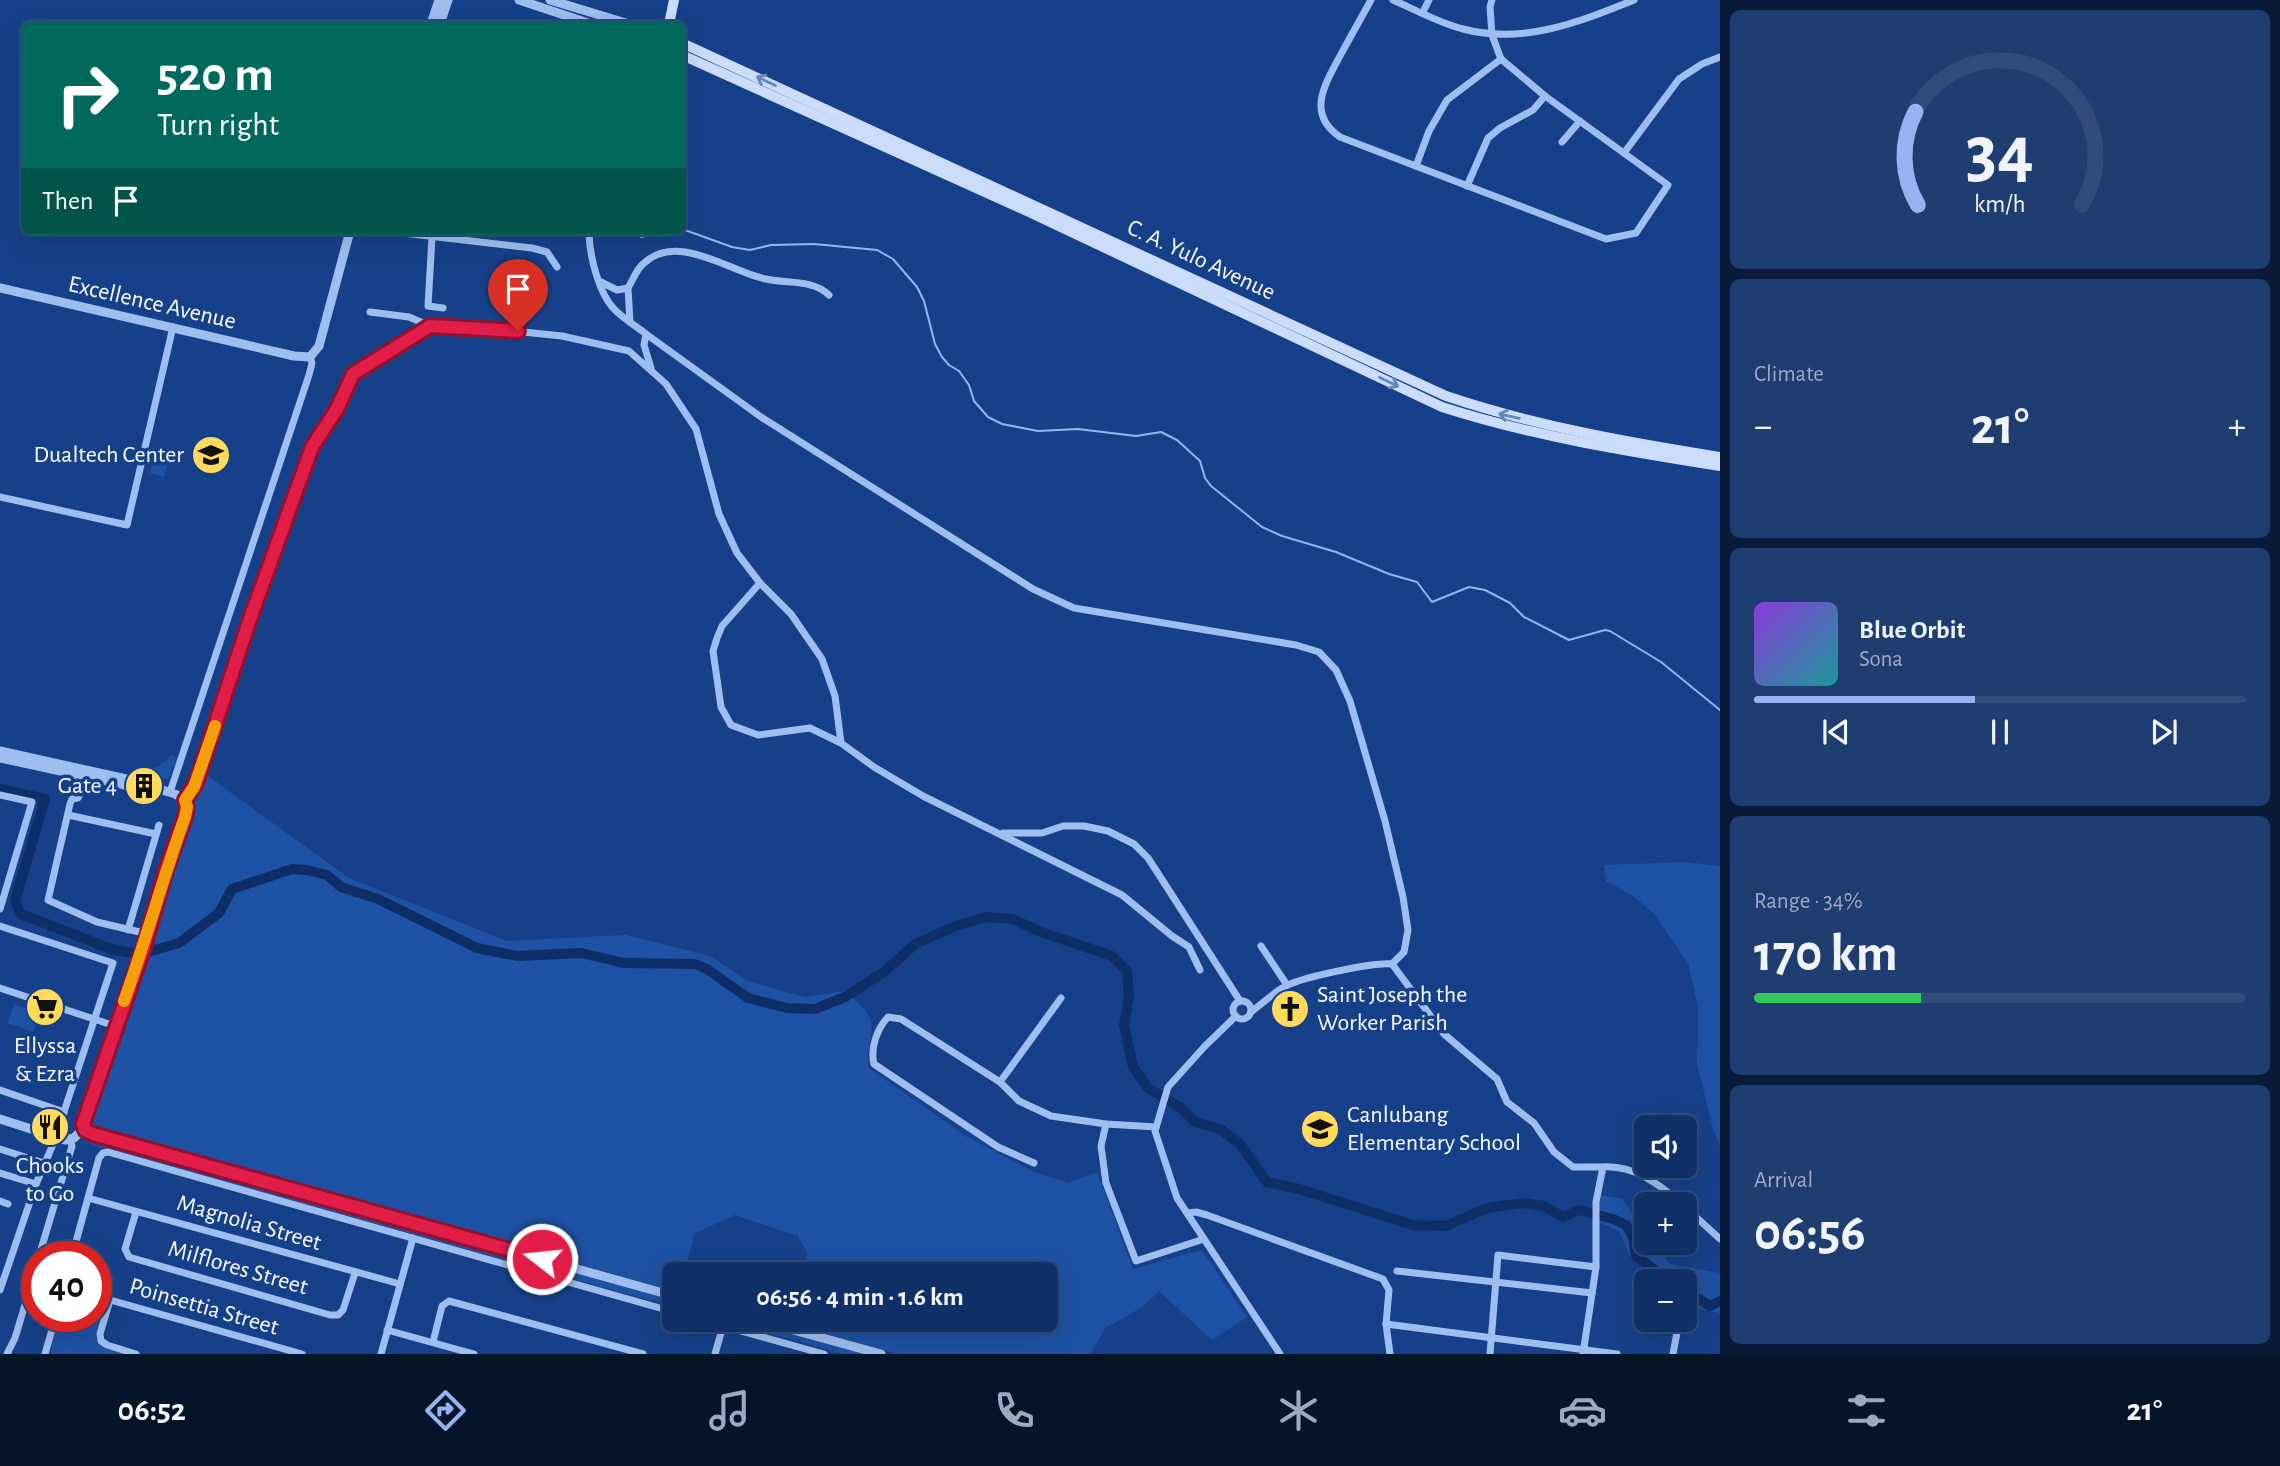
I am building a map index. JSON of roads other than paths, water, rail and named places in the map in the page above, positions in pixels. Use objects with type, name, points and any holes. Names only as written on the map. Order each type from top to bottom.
[{"type":"main road","points":[[670,21],[674,0]]},
{"type":"main road","name":"C. A. Yulo Avenue","points":[[686,45],[802,103],[1295,332],[1442,407],[1495,424],[1615,449],[1720,466]]},
{"type":"main road","name":"C. A. Yulo Avenue","points":[[686,57],[802,103]]},
{"type":"main road","name":"C. A. Yulo Avenue","points":[[1295,332],[1446,396],[1499,414],[1720,457]]},
{"type":"street","points":[[432,21],[439,0]]},
{"type":"street","points":[[441,21],[449,0]]},
{"type":"street","points":[[519,0],[582,21]]},
{"type":"street","points":[[550,0],[619,21]]},
{"type":"street","points":[[1371,0],[1322,91],[1321,113],[1329,130],[1340,137],[1606,239],[1636,233],[1668,185],[1545,96],[1501,59],[1492,34],[1492,0]]},
{"type":"street","points":[[1394,0],[1460,29],[1492,34],[1532,33],[1575,23],[1634,0]]},
{"type":"street","points":[[1423,12],[1429,0]]},
{"type":"street","points":[[1624,153],[1679,79],[1702,64],[1720,57]]},
{"type":"street","points":[[1416,166],[1429,131],[1447,100],[1501,59]]},
{"type":"street","points":[[1467,186],[1488,138],[1500,128],[1533,110],[1545,96]]},
{"type":"street","points":[[1562,142],[1580,121]]},
{"type":"street","points":[[170,792],[309,375],[312,363],[310,357],[319,346],[349,235]]},
{"type":"street","points":[[417,235],[532,248],[547,252],[557,267]]},
{"type":"street","points":[[589,235],[592,259],[600,282],[614,309],[630,322],[761,417],[1033,589],[1074,608],[1246,636],[1319,652],[1336,670],[1350,701],[1385,821],[1403,897],[1408,930],[1404,952],[1392,964]]},
{"type":"street","points":[[432,237],[428,306],[443,308]]},
{"type":"street","points":[[630,322],[628,288],[640,266],[659,255],[684,252],[704,255],[767,280],[818,286],[829,295]]},
{"type":"street","points":[[600,282],[617,290],[628,288]]},
{"type":"street","name":"Excellence Avenue","points":[[0,288],[295,356],[310,357]]},
{"type":"street","points":[[370,312],[409,317],[430,326],[562,336],[629,351],[652,369],[666,384],[696,429],[719,514],[737,553],[760,583],[791,614],[822,659],[835,696],[841,743]]},
{"type":"street","points":[[185,800],[196,783],[250,619],[312,447],[337,409],[353,374],[430,326]]},
{"type":"street","points":[[0,497],[127,526],[173,327]]},
{"type":"street","points":[[646,334],[645,345],[652,369]]},
{"type":"street","points":[[629,351],[645,345]]},
{"type":"street","points":[[760,583],[722,626],[713,651],[721,707],[731,725],[758,735],[810,728],[841,743],[874,767],[923,796],[1122,895],[1189,947],[1200,970]]},
{"type":"street","points":[[0,751],[149,784],[185,800],[187,807],[162,880],[144,947],[83,1121],[84,1128],[93,1134],[662,1293]]},
{"type":"street","points":[[0,758],[148,790],[155,788]]},
{"type":"street","points":[[85,775],[78,798],[71,802],[48,900],[97,922],[148,934]]},
{"type":"street","points":[[0,795],[32,802],[0,909]]},
{"type":"street","points":[[68,815],[156,834]]},
{"type":"street","points":[[128,930],[159,824]]},
{"type":"street","points":[[999,833],[1042,833],[1063,826],[1084,826],[1108,831],[1134,844],[1148,858],[1240,1001]]},
{"type":"street","points":[[0,926],[113,963],[64,1112],[0,1290]]},
{"type":"street","points":[[1189,947],[1202,943]]},
{"type":"street","points":[[1261,946],[1287,985]]},
{"type":"street","points":[[1251,1013],[1251,1006],[1246,1002],[1235,1004],[1233,1011],[1242,1019],[1248,1017],[1287,985],[1363,965],[1392,964],[1444,1034],[1497,1079],[1507,1101],[1534,1123],[1554,1152],[1573,1167],[1612,1166],[1641,1173],[1667,1192]]},
{"type":"street","points":[[0,988],[115,1026]]},
{"type":"street","points":[[1000,1082],[1061,998]]},
{"type":"street","points":[[1236,1016],[1168,1087],[1159,1110],[1155,1131],[1177,1198],[1280,1354]]},
{"type":"street","points":[[1034,1163],[989,1142],[874,1064],[874,1050],[880,1026],[888,1017],[901,1020],[1000,1082],[1020,1101],[1051,1116],[1106,1124],[1156,1127]]},
{"type":"street","points":[[0,1090],[64,1112]]},
{"type":"street","points":[[0,1119],[55,1138],[70,1140],[84,1128]]},
{"type":"street","points":[[1106,1124],[1101,1146],[1106,1183],[1136,1261],[1204,1239]]},
{"type":"street","points":[[44,1241],[72,1146],[70,1140]]},
{"type":"street","points":[[0,1149],[44,1163]]},
{"type":"street","points":[[76,1241],[99,1158],[108,1152],[662,1309]]},
{"type":"street","points":[[1583,1352],[1596,1267],[1596,1202],[1603,1167]]},
{"type":"street","points":[[0,1173],[36,1184]]},
{"type":"street","name":"Magnolia Street","points":[[88,1198],[400,1284]]},
{"type":"street","name":"Milflores Street","points":[[136,1212],[125,1249],[129,1257],[330,1315],[338,1315],[341,1312],[355,1273]]},
{"type":"street","points":[[1188,1213],[1207,1214],[1383,1279],[1389,1290],[1386,1324],[1390,1354]]},
{"type":"street","points":[[1697,1217],[1720,1239]]},
{"type":"street","points":[[381,1354],[413,1238]]},
{"type":"street","points":[[1490,1354],[1498,1255],[1596,1267]]},
{"type":"street","points":[[1397,1271],[1592,1293]]},
{"type":"street","name":"Poinsettia Street","points":[[112,1301],[302,1354]]},
{"type":"street","points":[[433,1342],[442,1306],[453,1301],[643,1354]]},
{"type":"street","points":[[8,1354],[21,1314]]},
{"type":"street","points":[[1386,1324],[1583,1352],[1617,1354]]},
{"type":"street","points":[[387,1330],[474,1354]]},
{"type":"street","points":[[45,1354],[51,1332]]},
{"type":"street","points":[[101,1332],[101,1341],[107,1345],[136,1354]]},
{"type":"street","points":[[715,1354],[721,1332]]},
{"type":"street","points":[[745,1332],[824,1354]]},
{"type":"street","points":[[801,1332],[881,1354]]},
{"type":"street","points":[[1673,1354],[1677,1332]]},
{"type":"waterway","points":[[686,230],[732,247],[750,250],[771,245],[814,244],[877,250],[893,259],[917,287],[924,301],[935,344],[942,357],[959,371],[969,385],[974,401],[988,417],[1002,424],[1038,431],[1078,429],[1136,436],[1161,432],[1177,440],[1200,461],[1205,478],[1211,486],[1262,527],[1417,582],[1432,602],[1469,587],[1485,590],[1510,603],[1524,617],[1569,640],[1610,631],[1661,662],[1720,710]]},
{"type":"waterway","points":[[641,237],[649,235]]},
{"type":"waterway","points":[[0,789],[45,799],[15,901],[21,914],[114,950],[134,953]]},
{"type":"waterway","points":[[148,952],[179,943],[219,913],[232,889],[292,869],[306,870],[327,875],[341,887],[378,899],[477,948],[517,956],[581,953],[624,963],[695,964],[707,969],[748,998],[787,1008],[815,1009],[845,997],[884,972],[915,944],[956,926],[986,917],[1013,919],[1041,932],[1112,956],[1127,971],[1129,997],[1124,1025],[1133,1067],[1148,1088],[1181,1108],[1195,1122],[1220,1129],[1240,1144],[1267,1182],[1299,1189],[1413,1225],[1446,1226],[1487,1208],[1523,1203],[1544,1206],[1563,1217],[1579,1210],[1626,1225],[1633,1237],[1636,1256],[1653,1269]]},
{"type":"waterway","points":[[1697,1298],[1710,1306],[1720,1301]]},
{"type":"place","name":"Dualtech Center","points":[[211,455]]},
{"type":"place","name":"Gate 4","points":[[144,786]]},
{"type":"place","name":"Ellyssa & Ezra","points":[[45,1007]]},
{"type":"place","name":"Saint Joseph the Worker Parish","points":[[1290,1009]]},
{"type":"place","name":"Chooks to Go","points":[[50,1127]]},
{"type":"place","name":"Canlubang Elementary School","points":[[1320,1129]]}]
